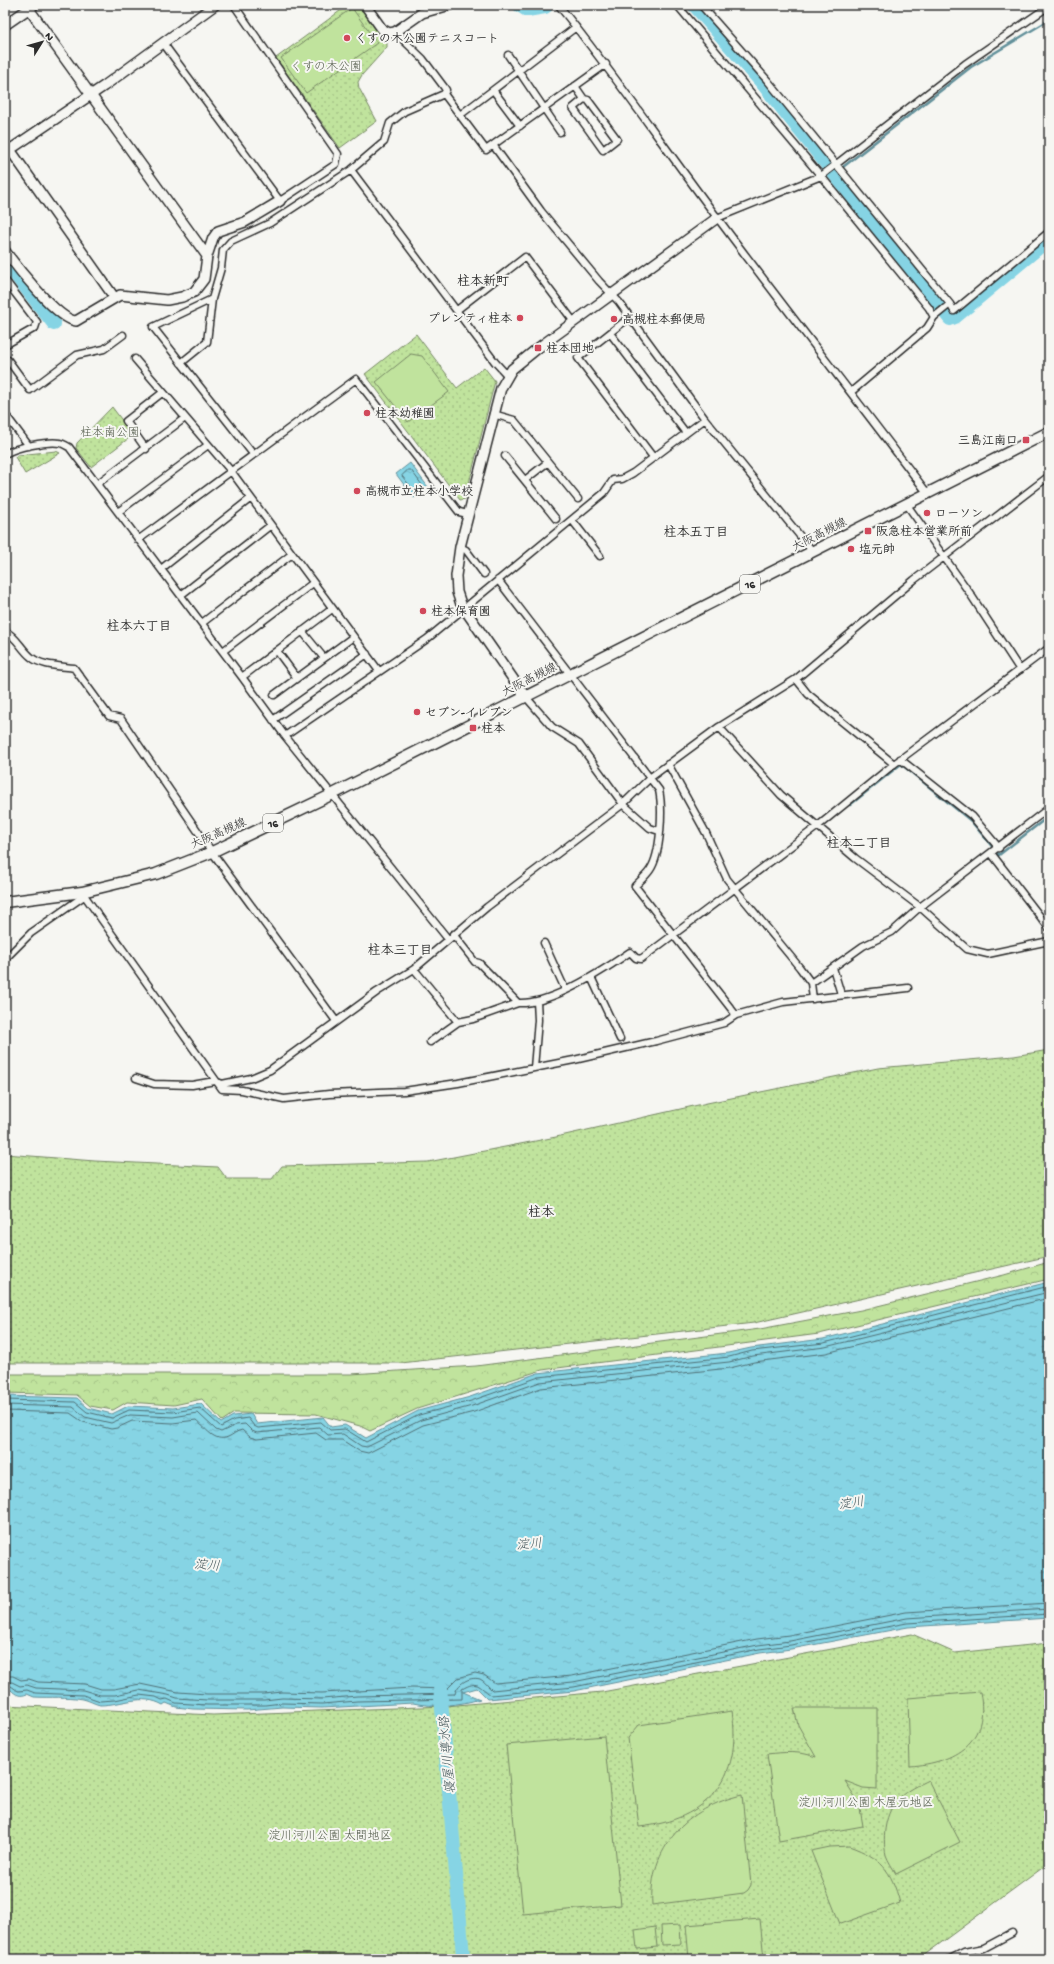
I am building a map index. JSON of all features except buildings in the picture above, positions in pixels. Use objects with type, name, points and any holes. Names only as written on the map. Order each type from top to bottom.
[{"type":"main road","name":"大阪高槻線","points":[[5,902],[83,894],[156,874],[212,852],[331,795],[570,672],[907,505],[1049,432]]},
{"type":"street","points":[[114,297],[8,152],[215,5]]},
{"type":"street","points":[[5,251],[14,264],[50,304],[71,321],[82,318],[114,297],[124,294],[167,300],[191,293],[199,287],[204,279],[213,238],[218,231],[245,222],[336,164],[338,154],[234,5]]},
{"type":"street","points":[[365,5],[382,29],[389,33],[395,32],[422,13],[450,5]]},
{"type":"street","points":[[564,5],[560,8],[606,64],[629,100],[717,218],[928,494]]},
{"type":"street","points":[[677,5],[821,176],[929,308],[934,317]]},
{"type":"street","points":[[701,5],[768,81],[837,164],[950,304],[954,311],[1049,232]]},
{"type":"street","points":[[659,831],[650,828],[623,804],[579,744],[552,727],[525,696],[463,608],[457,592],[456,576],[460,547],[493,414],[501,388],[507,375],[520,362],[717,218],[821,176],[965,64],[1049,6]]},
{"type":"street","points":[[5,25],[31,7],[90,95],[208,256]]},
{"type":"street","points":[[460,115],[520,71],[576,27]]},
{"type":"street","points":[[395,32],[423,59],[446,90],[444,94],[486,150],[606,64]]},
{"type":"street","points":[[163,42],[280,201]]},
{"type":"street","points":[[508,55],[560,132]]},
{"type":"street","points":[[575,86],[584,99],[588,100],[617,139],[604,150],[572,108],[584,99]]},
{"type":"street","points":[[493,90],[520,126]]},
{"type":"street","points":[[181,363],[207,342],[212,299],[221,268],[224,250],[231,241],[270,223],[351,170],[384,142],[390,123],[405,111],[444,94]]},
{"type":"street","points":[[494,144],[541,211],[612,294],[705,419],[813,552]]},
{"type":"street","points":[[351,170],[495,362],[507,375]]},
{"type":"street","points":[[457,310],[525,258],[574,322]]},
{"type":"street","points":[[5,280],[37,322],[35,328],[5,345]]},
{"type":"street","points":[[212,299],[153,327],[253,454]]},
{"type":"street","points":[[851,392],[927,328],[934,317],[950,304]]},
{"type":"street","points":[[630,317],[578,358],[653,457]]},
{"type":"street","points":[[610,333],[686,433]]},
{"type":"street","points":[[8,360],[30,390],[77,355],[104,350],[124,335]]},
{"type":"street","points":[[136,359],[162,392],[231,471],[379,671]]},
{"type":"street","points":[[138,540],[356,379],[459,512],[468,514]]},
{"type":"street","points":[[146,449],[126,421],[162,392]]},
{"type":"street","points":[[5,414],[29,446]]},
{"type":"street","points":[[493,414],[514,420],[578,499]]},
{"type":"street","points":[[97,484],[146,449],[185,418]]},
{"type":"street","points":[[285,736],[427,639],[604,493],[613,480],[622,479],[633,473],[705,419]]},
{"type":"street","points":[[5,454],[14,449],[29,446],[60,443],[68,447],[181,595],[285,736],[448,939]]},
{"type":"street","points":[[118,512],[208,445]]},
{"type":"street","points":[[505,456],[556,519]]},
{"type":"street","points":[[525,480],[548,462]]},
{"type":"street","points":[[136,1078],[154,1084],[192,1085],[215,1081],[222,1084],[251,1078],[270,1070],[336,1021],[414,969],[453,934],[623,804],[650,777],[719,727],[796,679],[945,557],[1049,476]]},
{"type":"street","points":[[161,569],[251,498]]},
{"type":"street","points":[[907,505],[945,557],[1020,670]]},
{"type":"street","points":[[572,520],[600,556]]},
{"type":"street","points":[[181,595],[271,525]]},
{"type":"street","points":[[460,547],[466,550],[484,574]]},
{"type":"street","points":[[202,623],[292,554]]},
{"type":"street","points":[[498,580],[659,790],[662,804],[662,823],[659,831],[658,846],[651,869],[635,886],[672,935],[736,1014]]},
{"type":"street","points":[[223,651],[313,583]]},
{"type":"street","points":[[242,677],[332,609]]},
{"type":"street","points":[[5,631],[13,635],[31,657],[37,661],[74,668],[109,716],[121,719],[212,852],[336,1021]]},
{"type":"street","points":[[302,631],[324,658]]},
{"type":"street","points":[[274,695],[353,636]]},
{"type":"street","points":[[430,1042],[458,1022],[473,1019],[518,1003],[529,1004],[565,989],[602,971],[630,952],[636,958],[641,958],[818,826],[900,759],[1049,648]]},
{"type":"street","points":[[277,650],[298,678]]},
{"type":"street","points":[[273,720],[367,654]]},
{"type":"street","points":[[796,679],[808,694],[894,764]]},
{"type":"street","points":[[719,727],[781,795],[855,858],[920,907],[967,949],[988,954],[1049,941]]},
{"type":"street","points":[[900,759],[972,816],[999,848]]},
{"type":"street","points":[[668,764],[706,833],[716,857],[734,889],[781,944],[811,983],[813,999]]},
{"type":"street","points":[[811,983],[862,946],[892,932],[920,907],[999,848],[1049,808]]},
{"type":"street","points":[[992,853],[1049,928]]},
{"type":"street","points":[[5,959],[31,934],[83,894],[222,1089],[242,1090],[284,1099],[329,1094],[404,1091],[458,1083],[596,1055],[724,1023],[736,1014],[782,1002],[841,994],[908,988]]},
{"type":"street","points":[[453,934],[475,962],[479,963],[518,1003]]},
{"type":"street","points":[[544,943],[565,989]]},
{"type":"street","points":[[833,968],[841,994]]},
{"type":"street","points":[[414,969],[458,1022]]},
{"type":"street","points":[[591,977],[620,1039]]},
{"type":"street","points":[[534,1068],[537,1001]]},
{"type":"street","points":[[950,1959],[964,1952],[984,1948],[1012,1933]]},
{"type":"green space","name":"くすの木公園","points":[[348,5],[359,5],[387,41],[387,47],[362,75],[358,82],[359,88],[377,121],[340,148],[276,58]]},
{"type":"green space","points":[[352,8],[377,43],[306,93],[281,58]]},
{"type":"green space","points":[[416,334],[457,388],[484,367],[495,381],[465,499],[460,500],[365,374]]},
{"type":"green space","points":[[411,354],[422,356],[449,392],[408,422],[376,382]]},
{"type":"green space","name":"柱本南公園","points":[[112,407],[133,435],[91,467],[76,448],[77,443]]},
{"type":"green space","points":[[56,451],[60,453],[25,474],[15,457],[18,455]]},
{"type":"green space","points":[[1049,1050],[1049,1256],[754,1323],[401,1363],[5,1363],[5,1154],[95,1161],[218,1167],[227,1179],[272,1179],[282,1166],[428,1162],[556,1137],[707,1103],[878,1068],[1014,1056]]},
{"type":"green space","points":[[1049,1262],[1049,1279],[819,1334],[542,1370],[417,1409],[370,1431],[360,1426],[316,1414],[234,1413],[222,1421],[202,1399],[174,1405],[127,1402],[113,1410],[90,1406],[77,1395],[5,1393],[5,1374],[351,1374],[476,1366],[760,1329],[861,1310],[1004,1275]]},
{"type":"green space","points":[[912,1634],[955,1653],[1049,1643],[1049,1863],[919,1959],[5,1959],[5,1705],[213,1715],[446,1706],[602,1692]]},
{"type":"green space","points":[[980,1692],[982,1709],[980,1724],[974,1737],[966,1747],[941,1760],[910,1766],[908,1698]]},
{"type":"green space","points":[[794,1708],[877,1708],[877,1789],[863,1788],[845,1781],[859,1803],[863,1826],[779,1841],[767,1754],[792,1752],[816,1757],[798,1725]]},
{"type":"green space","points":[[732,1711],[734,1735],[732,1757],[725,1776],[715,1792],[701,1805],[684,1815],[663,1823],[639,1827],[628,1738],[639,1725]]},
{"type":"green space","points":[[604,1736],[621,1905],[523,1914],[506,1745]]},
{"type":"green space","points":[[928,1780],[960,1842],[896,1874],[886,1855],[884,1840],[890,1810],[902,1795]]},
{"type":"green space","points":[[742,1795],[751,1885],[748,1890],[744,1893],[652,1905],[653,1884],[657,1865],[664,1848],[675,1833],[689,1820],[705,1809],[722,1801]]},
{"type":"green space","points":[[849,1846],[870,1855],[884,1867],[893,1882],[900,1903],[840,1924],[811,1851],[830,1847]]},
{"type":"green space","points":[[760,1919],[764,1959],[689,1959],[686,1925]]},
{"type":"green space","points":[[680,1925],[681,1944],[662,1945],[661,1926]]},
{"type":"green space","points":[[655,1927],[657,1947],[637,1949],[635,1930]]},
{"type":"water","points":[[410,463],[428,487],[414,498],[396,474]]},
{"type":"water","name":"淀川","points":[[1049,1282],[1049,1618],[908,1627],[791,1649],[760,1653],[574,1691],[488,1699],[477,1688],[463,1692],[480,1699],[447,1705],[421,1705],[413,1703],[322,1708],[282,1707],[247,1710],[193,1709],[176,1707],[166,1703],[163,1705],[147,1700],[132,1700],[108,1705],[100,1705],[77,1698],[34,1697],[27,1694],[18,1695],[11,1690],[5,1692],[5,1396],[77,1398],[88,1408],[112,1414],[128,1406],[173,1408],[201,1404],[221,1423],[233,1416],[251,1414],[257,1424],[323,1417],[331,1427],[345,1425],[366,1438],[418,1411],[470,1397],[538,1373],[728,1353],[751,1348],[823,1339]]},
{"type":"waterway","points":[[519,5],[527,10],[545,7],[547,5]]},
{"type":"waterway","points":[[694,5],[762,83],[950,319],[955,317],[1049,239]]},
{"type":"waterway","points":[[834,174],[971,67],[1049,20]]},
{"type":"waterway","points":[[5,261],[54,324]]},
{"type":"waterway","points":[[850,805],[901,764],[971,821],[999,855],[1049,816]]},
{"type":"waterway","name":"寝屋川導水路","points":[[440,1686],[463,1956]]},
{"type":"place","name":"くすの木公園テニスコート","points":[[347,38]]},
{"type":"place","name":"プレンティ柱本","points":[[520,318]]},
{"type":"place","name":"高槻柱本郵便局","points":[[614,319]]},
{"type":"place","name":"柱本団地","points":[[538,348]]},
{"type":"place","name":"柱本幼稚園","points":[[367,413]]},
{"type":"place","name":"三島江南口","points":[[1026,440]]},
{"type":"place","name":"高槻市立柱本小学校","points":[[357,491]]},
{"type":"place","name":"ローソン","points":[[927,513]]},
{"type":"place","name":"阪急柱本営業所前","points":[[868,531]]},
{"type":"place","name":"塩元帥","points":[[851,549]]},
{"type":"place","name":"柱本保育園","points":[[423,611]]},
{"type":"place","name":"セブン-イレブン","points":[[417,712]]},
{"type":"place","name":"柱本","points":[[473,728]]},
{"type":"district","name":"柱本新町","points":[[483,280]]},
{"type":"district","name":"柱本五丁目","points":[[696,531]]},
{"type":"district","name":"柱本六丁目","points":[[139,625]]},
{"type":"district","name":"柱本二丁目","points":[[859,842]]},
{"type":"district","name":"柱本三丁目","points":[[400,949]]},
{"type":"district","name":"柱本","points":[[541,1211]]},
{"type":"park label","name":"淀川河川公園 木屋元地区","points":[[866,1802]]},
{"type":"park label","name":"淀川河川公園 太間地区","points":[[330,1835]]}]
